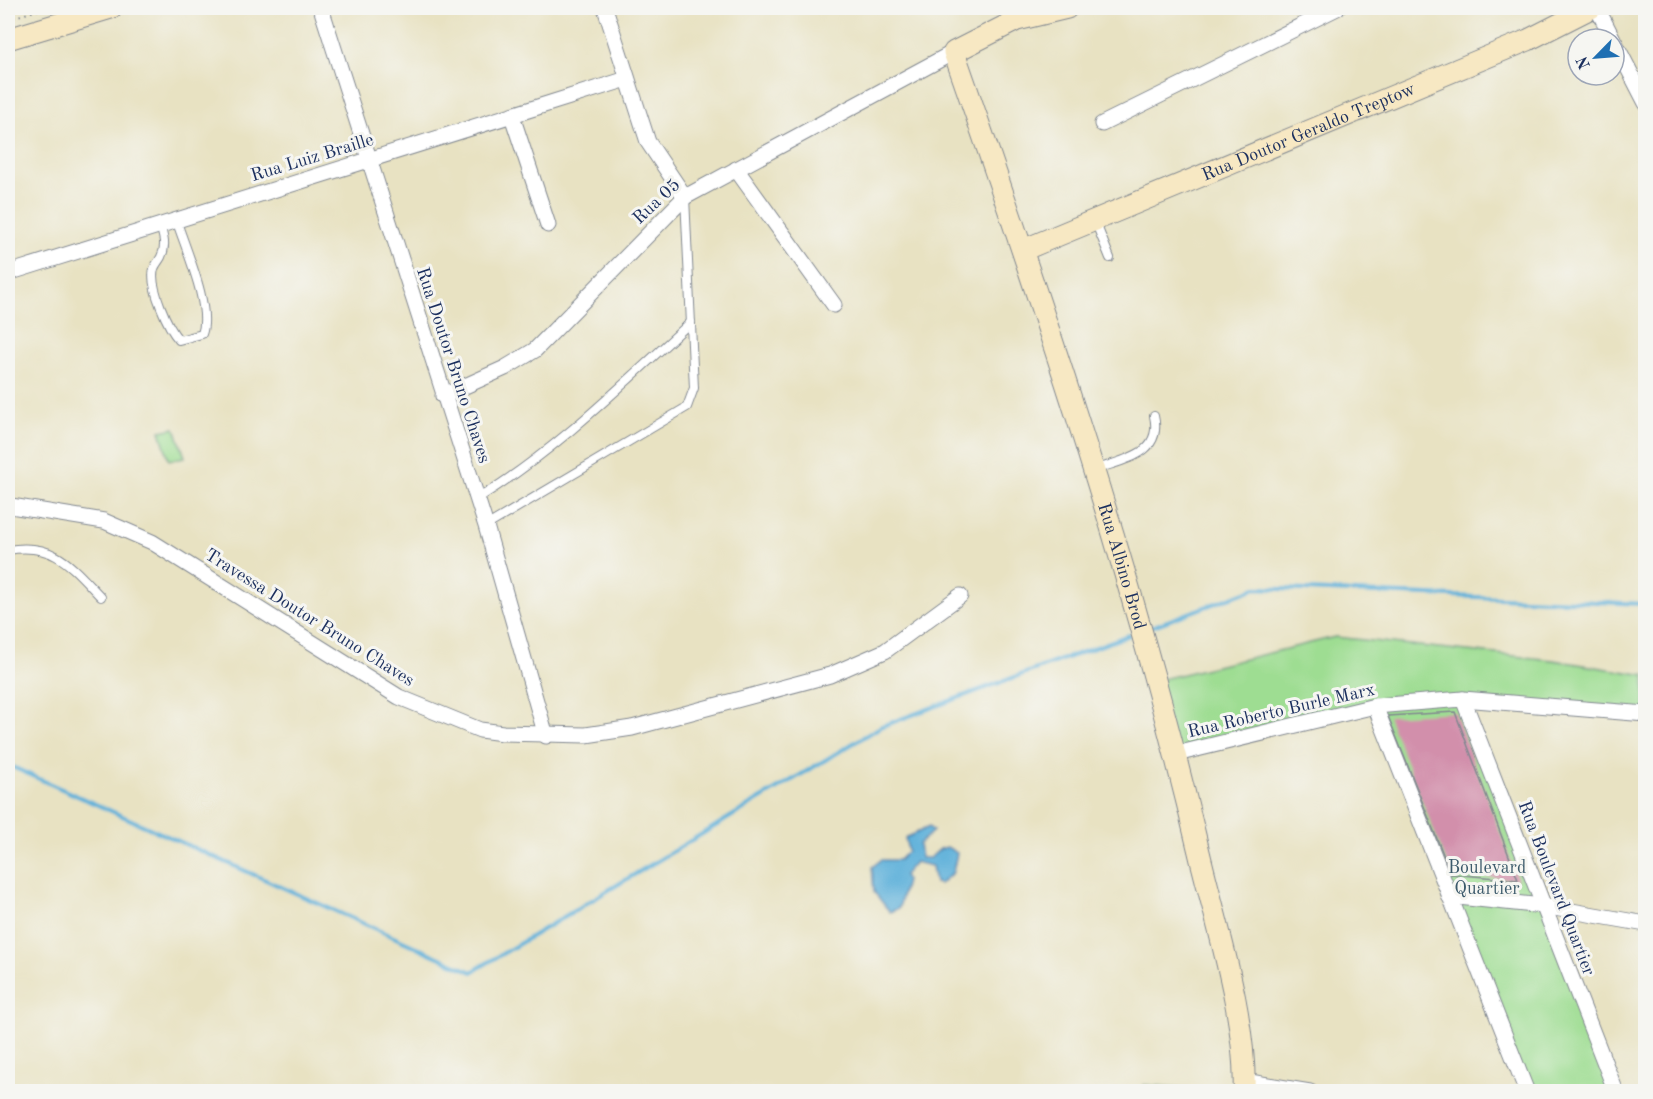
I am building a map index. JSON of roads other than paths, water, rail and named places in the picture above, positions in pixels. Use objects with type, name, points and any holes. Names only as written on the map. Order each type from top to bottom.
[{"type":"street","points":[[8,39],[111,8]]},
{"type":"street","name":"Rua Doutor Bruno Chaves","points":[[321,8],[486,526],[546,736]]},
{"type":"street","points":[[605,8],[648,142],[685,196]]},
{"type":"street","points":[[954,52],[1017,20],[1067,8]]},
{"type":"street","points":[[1102,124],[1337,8]]},
{"type":"street","name":"Rua Doutor Geraldo Treptow","points":[[1023,250],[1528,40],[1591,8]]},
{"type":"street","points":[[1596,8],[1606,27]]},
{"type":"street","name":"Rua 05","points":[[443,396],[506,368],[535,350],[685,196],[954,52]]},
{"type":"street","name":"Rua Albino Brod","points":[[954,52],[1023,250],[1093,471],[1176,754],[1231,991],[1244,1086]]},
{"type":"street","points":[[1626,65],[1646,103]]},
{"type":"street","name":"Rua Luiz Braille","points":[[8,273],[627,79]]},
{"type":"street","points":[[512,116],[548,225]]},
{"type":"street","points":[[736,169],[834,305]]},
{"type":"street","name":"Travessa Doutor Bruno Chaves","points":[[11,506],[104,521],[152,542],[399,697],[480,730],[546,736],[586,735],[632,728],[830,675],[885,651],[960,596]]},
{"type":"street","name":"Rua Roberto Burle Marx","points":[[1176,754],[1375,706],[1463,699],[1646,714]]},
{"type":"street","name":"Rua Boulevard Quartier","points":[[1463,699],[1616,1092]]},
{"type":"street","points":[[1375,706],[1527,1092]]},
{"type":"street","points":[[1449,896],[1543,906],[1646,924]]},
{"type":"street","points":[[1244,1086],[1310,1092]]},
{"type":"lane","points":[[486,526],[687,407],[694,387],[685,196]]},
{"type":"lane","points":[[160,225],[165,242],[161,257],[154,268],[152,280],[170,330],[179,339],[202,334],[206,323],[200,295],[176,219]]},
{"type":"lane","points":[[1094,220],[1110,258]]},
{"type":"lane","points":[[477,499],[514,476],[548,448],[691,322]]},
{"type":"lane","points":[[1093,471],[1149,448],[1156,438],[1154,416]]},
{"type":"lane","points":[[8,550],[25,547],[46,549],[71,566],[101,597]]},
{"type":"water","points":[[929,827],[933,831],[919,844],[921,858],[930,858],[940,849],[947,847],[957,853],[953,872],[940,884],[935,883],[932,866],[915,862],[904,875],[906,881],[899,908],[890,912],[874,892],[872,867],[881,860],[899,860],[908,851],[905,838]]},
{"type":"waterway","points":[[1151,627],[1256,588],[1646,604]]},
{"type":"waterway","points":[[8,765],[472,972],[882,726],[1129,635]]},
{"type":"park label","name":"Boulevard Quartier","points":[[1487,877]]}]
